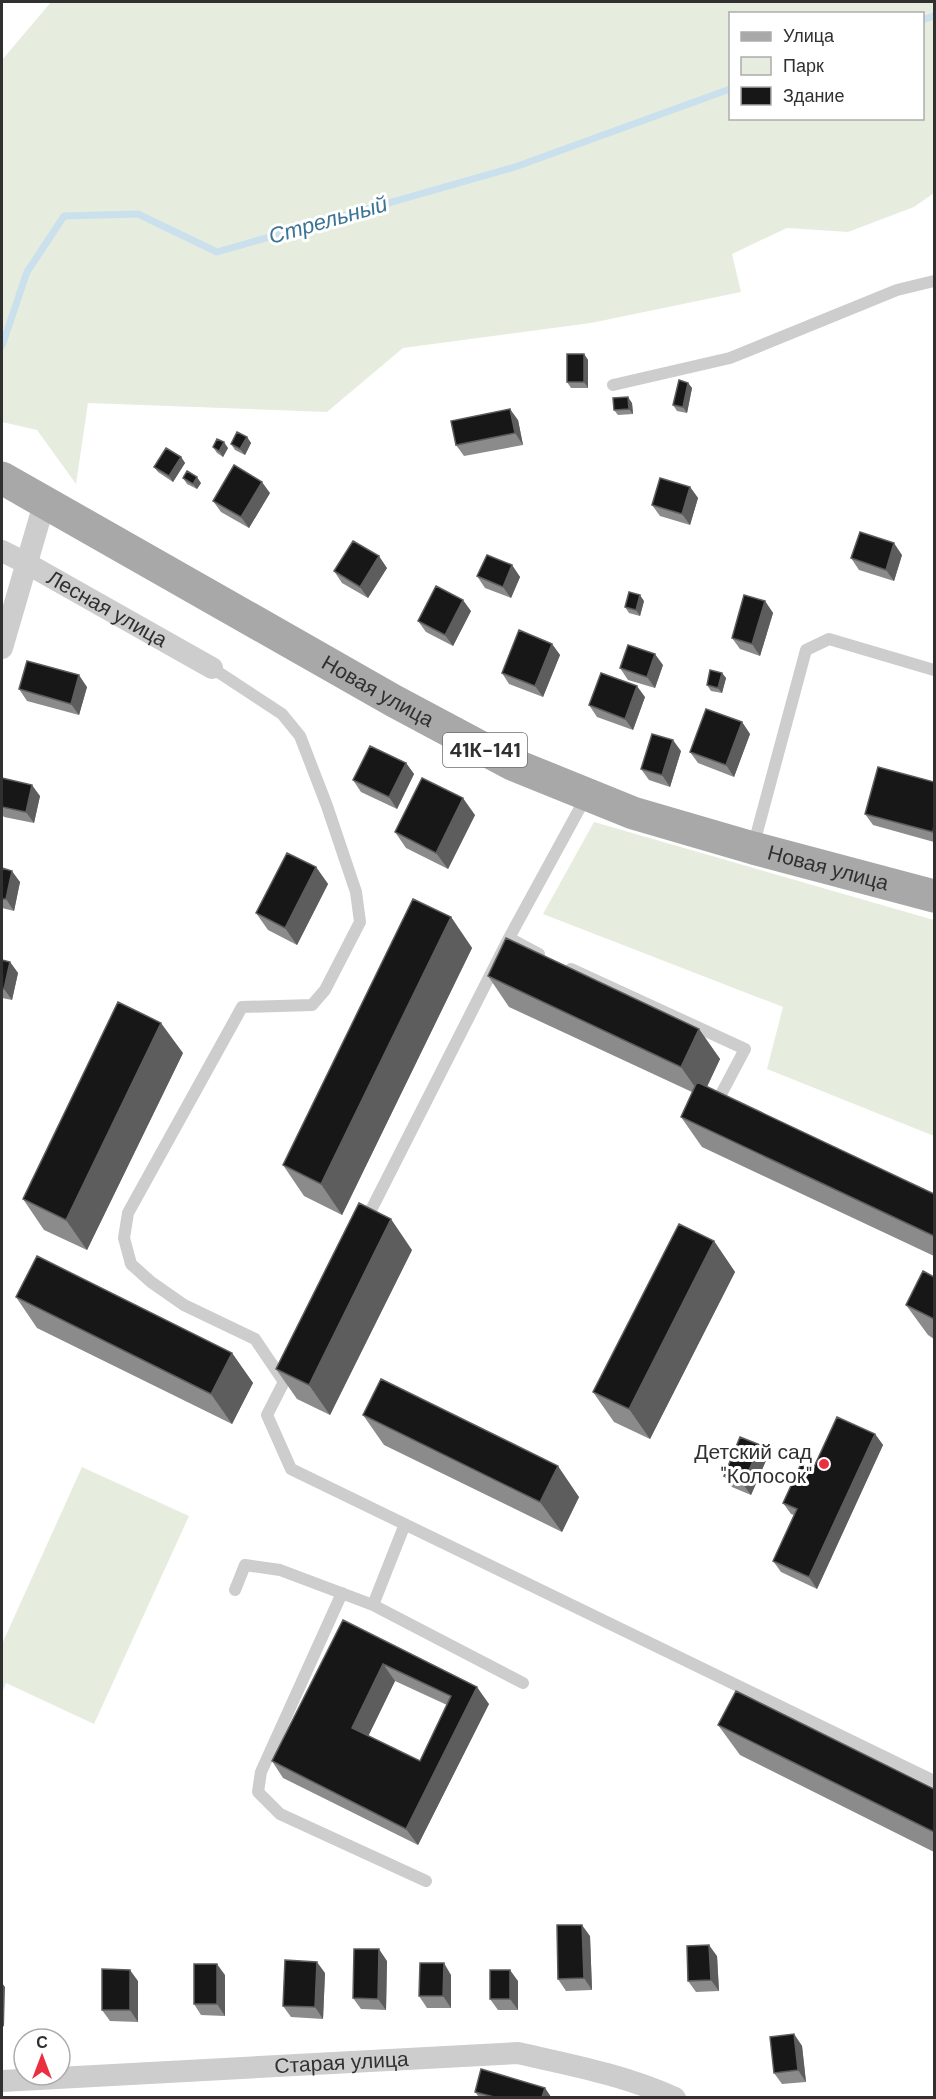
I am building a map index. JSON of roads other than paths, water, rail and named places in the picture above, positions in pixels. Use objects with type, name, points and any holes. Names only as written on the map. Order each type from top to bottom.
[{"type":"main road","name":"Новая улица","points":[[6,478],[44,504],[394,701],[512,764],[633,813],[753,848],[934,896]]},
{"type":"street","points":[[2,648],[44,504]]},
{"type":"street","name":"Лесная улица","points":[[2,551],[212,668]]},
{"type":"street","name":"Старая улица","points":[[2,2082],[518,2053],[600,2071],[675,2097]]},
{"type":"lane","points":[[613,385],[730,358],[897,290],[934,281]]},
{"type":"lane","points":[[753,848],[806,651],[829,639],[934,670]]},
{"type":"lane","points":[[212,668],[282,714],[300,736],[356,892],[360,922],[325,990],[312,1005],[242,1007],[128,1213],[124,1238],[131,1264],[151,1282],[184,1305],[255,1339],[284,1382]]},
{"type":"lane","points":[[359,1234],[508,938],[588,794]]},
{"type":"lane","points":[[508,938],[557,963],[745,1049],[718,1100],[740,1110]]},
{"type":"lane","points":[[295,1361],[267,1415],[291,1469],[934,1781]]},
{"type":"lane","points":[[373,1605],[405,1524]]},
{"type":"lane","points":[[235,1590],[245,1565],[280,1570],[373,1605],[523,1683]]},
{"type":"lane","points":[[342,1593],[261,1772],[258,1792],[280,1814],[426,1881]]},
{"type":"waterway","name":"Стрельный","points":[[924,19],[934,16]]},
{"type":"waterway","name":"Стрельный","points":[[2,346],[27,272],[64,216],[138,214],[217,252],[515,167],[729,89]]},
{"type":"place","name":"Детский сад \"Колосок\"","points":[[824,1464]]}]
